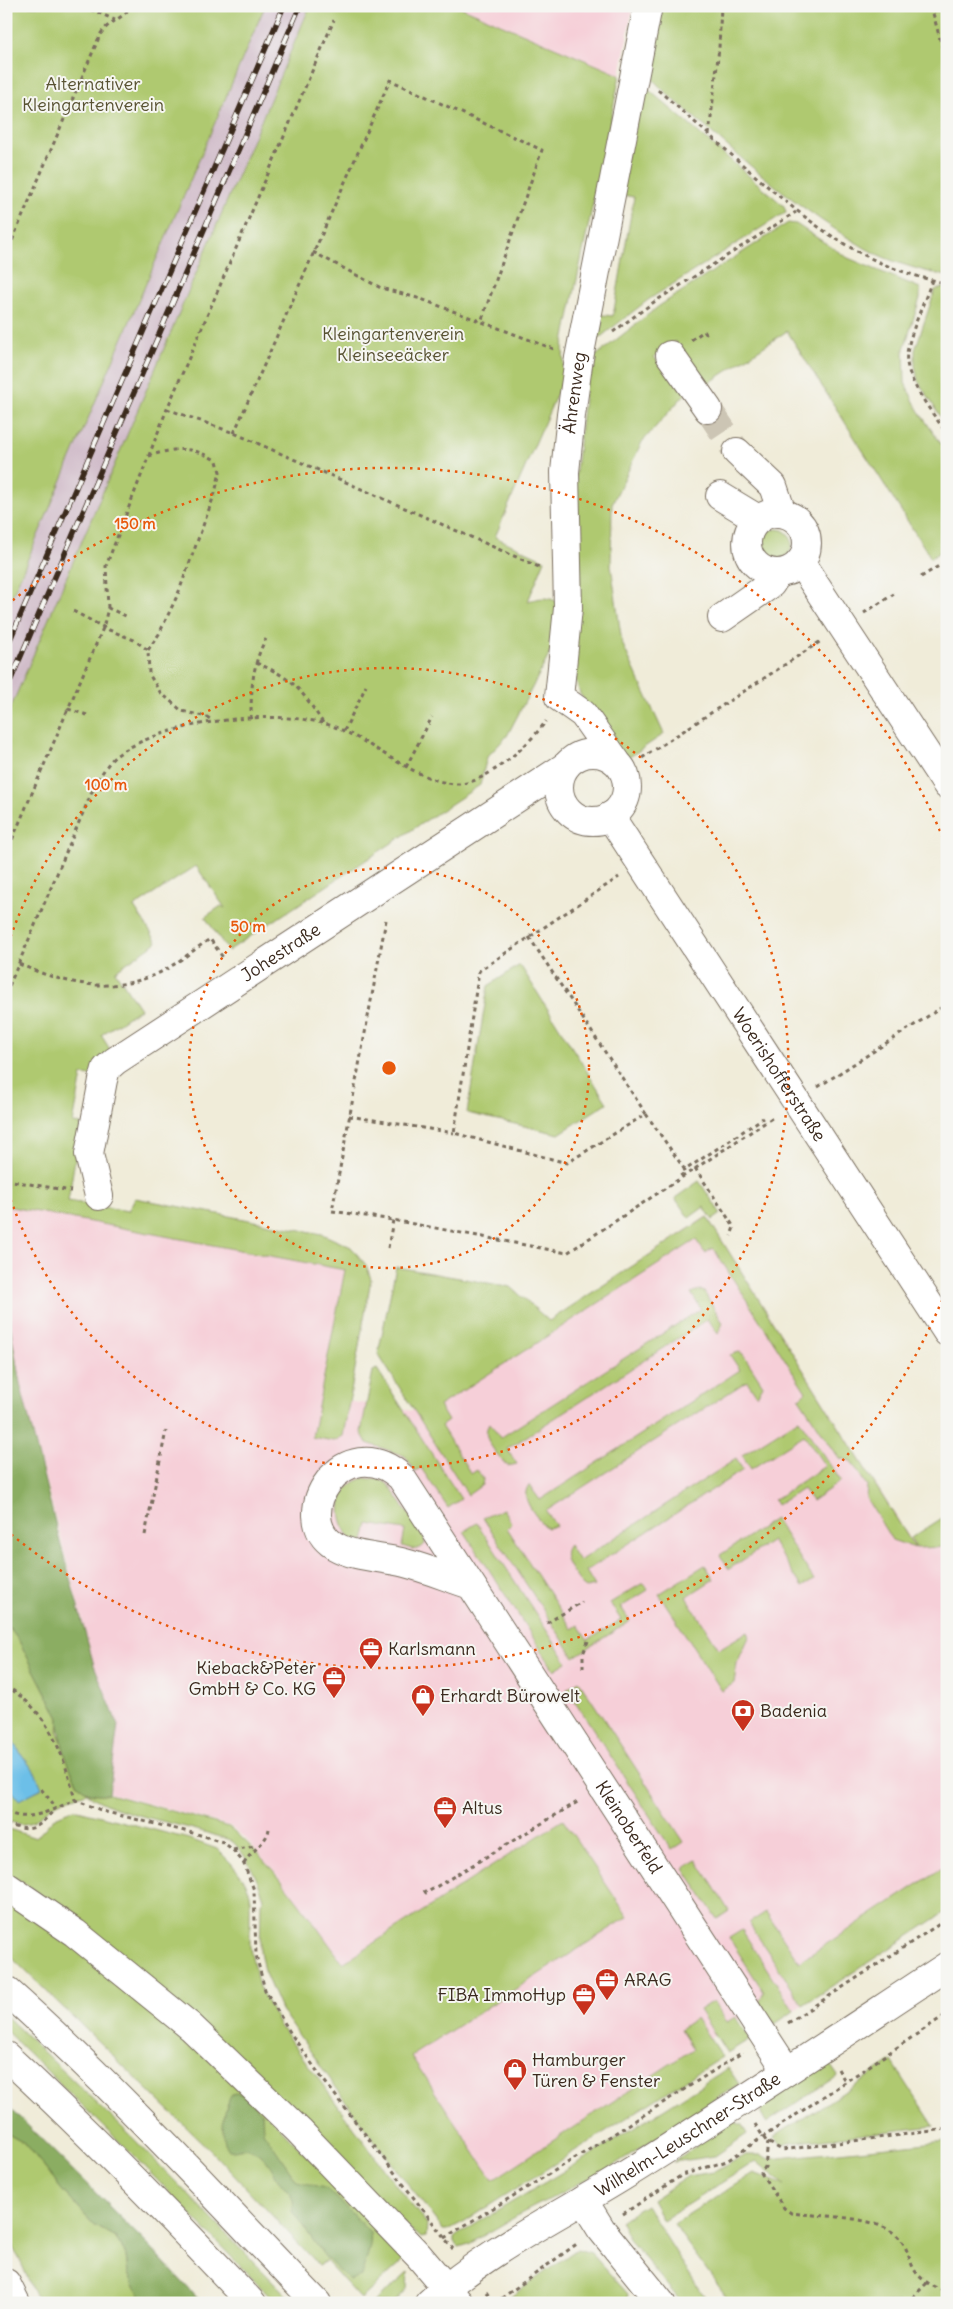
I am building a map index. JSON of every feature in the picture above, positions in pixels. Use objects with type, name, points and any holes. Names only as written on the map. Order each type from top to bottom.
[{"type":"main road","name":"Ährenweg","points":[[620,766],[583,714],[559,697],[568,608],[565,472],[568,354],[635,70],[648,6]]},
{"type":"main road","points":[[670,355],[708,409]]},
{"type":"main road","points":[[737,452],[773,486],[770,516],[748,534],[748,553],[760,568],[789,568],[844,627],[947,785]]},
{"type":"main road","points":[[720,496],[770,516],[794,518],[806,532],[806,551],[771,584],[722,618]]},
{"type":"main road","points":[[596,753],[620,766],[626,792],[622,805],[610,816],[595,821],[583,820],[565,813],[560,795],[560,778],[566,766],[573,759],[584,754],[596,753]]},
{"type":"main road","name":"Johestraße","points":[[99,1196],[89,1154],[106,1069],[115,1061],[566,766]]},
{"type":"main road","name":"Woerishofferstraße","points":[[610,816],[947,1332]]},
{"type":"main road","name":"Kleinoberfeld","points":[[471,1585],[407,1563],[362,1555],[335,1546],[325,1537],[318,1517],[320,1496],[330,1476],[345,1466],[362,1462],[378,1464],[393,1470],[401,1477],[787,2071]]},
{"type":"main road","points":[[6,1886],[75,1933],[191,2027],[299,2131],[419,2256],[444,2298]]},
{"type":"main road","name":"Wilhelm-Leuschner-Straße","points":[[444,2298],[470,2269],[744,2099],[947,1966]]},
{"type":"main road","points":[[6,1990],[97,2076],[174,2153],[317,2303]]},
{"type":"main road","points":[[6,2056],[70,2114],[252,2303]]},
{"type":"main road","points":[[583,2200],[601,2228],[660,2303]]},
{"type":"main road","points":[[6,2283],[16,2303]]},
{"type":"path","points":[[84,6],[114,20]]},
{"type":"path","points":[[6,255],[100,35],[106,26],[123,16],[130,6]]},
{"type":"path","points":[[709,135],[719,48],[721,6]]},
{"type":"path","points":[[931,6],[947,65]]},
{"type":"path","points":[[6,854],[103,628],[108,608],[106,566],[167,409],[334,20]]},
{"type":"path","points":[[635,70],[796,212],[831,237],[865,256],[932,280],[947,283]]},
{"type":"path","points":[[234,433],[312,252],[390,80],[542,150],[481,322]]},
{"type":"path","points":[[312,252],[381,288],[420,299],[568,354],[796,212]]},
{"type":"path","points":[[932,280],[907,354],[908,369],[914,383],[947,434]]},
{"type":"path","points":[[167,409],[234,433],[543,569]]},
{"type":"path","points":[[149,456],[185,448],[203,452],[217,461],[219,467],[220,472],[215,493],[178,594],[159,634],[148,650],[149,674],[160,692],[182,711],[208,717],[212,720]]},
{"type":"path","points":[[921,577],[947,561]]},
{"type":"path","points":[[620,766],[894,594]]},
{"type":"path","points":[[108,608],[128,616]]},
{"type":"path","points":[[74,611],[103,628],[134,640],[148,650]]},
{"type":"path","points":[[250,720],[251,692],[258,652],[266,639]]},
{"type":"path","points":[[256,663],[289,678],[309,700],[324,724]]},
{"type":"path","points":[[344,731],[366,686]]},
{"type":"path","points":[[68,708],[86,715]]},
{"type":"path","points":[[406,767],[432,717]]},
{"type":"path","points":[[6,994],[97,780],[114,758],[134,744],[161,734],[212,720],[306,719],[344,731],[406,767],[445,782],[460,784],[477,779],[500,766],[528,740]]},
{"type":"path","points":[[454,1133],[479,971],[640,863]]},
{"type":"path","points":[[386,920],[332,1211],[393,1220],[567,1253],[947,1004]]},
{"type":"path","points":[[528,937],[685,1170]]},
{"type":"path","points":[[19,964],[54,978],[90,986],[110,985],[154,976],[210,939]]},
{"type":"path","points":[[349,1116],[454,1133],[567,1163],[646,1114]]},
{"type":"path","points":[[683,1177],[680,1173],[763,1118]]},
{"type":"path","points":[[695,1168],[734,1227],[731,1236]]},
{"type":"path","points":[[6,1180],[99,1196]]},
{"type":"path","points":[[388,1248],[393,1220]]},
{"type":"path","points":[[145,1535],[166,1431]]},
{"type":"path","points":[[547,1623],[582,1602]]},
{"type":"path","points":[[584,1668],[583,1654],[588,1641]]},
{"type":"path","points":[[6,1685],[35,1710],[54,1738],[66,1766],[75,1800]]},
{"type":"path","points":[[424,1890],[426,1893],[602,1786]]},
{"type":"path","points":[[41,1788],[56,1807]]},
{"type":"path","points":[[6,1811],[22,1816],[38,1814],[75,1800],[106,1812],[223,1842],[232,1850],[244,1865],[254,1890],[256,1955],[265,1990],[291,2034],[322,2078],[444,2238],[470,2269],[494,2303]]},
{"type":"path","points":[[6,1824],[20,1829],[32,1829],[39,1826],[56,1807]]},
{"type":"path","points":[[244,1865],[258,1845],[264,1840],[269,1829]]},
{"type":"path","points":[[232,1850],[258,1845]]},
{"type":"path","points":[[444,2238],[587,2151],[947,1919]]},
{"type":"path","points":[[682,2175],[727,2161],[947,2014]]},
{"type":"path","points":[[744,2099],[744,2109],[763,2136],[768,2142],[782,2150],[947,2129]]},
{"type":"path","points":[[768,2142],[765,2167],[761,2173],[784,2208],[791,2213],[843,2217],[867,2222],[890,2231],[903,2243],[919,2276],[947,2293]]},
{"type":"path","points":[[907,2303],[928,2283]]},
{"type":"shaded area","points":[[265,6],[310,6],[6,719],[6,610]]},
{"type":"shaded area","points":[[458,6],[633,6],[620,75]]},
{"type":"shaded area","points":[[6,1206],[345,1270],[320,1397],[413,1411],[707,1216],[916,1548],[947,1547],[947,1911],[765,2030],[752,2011],[493,2180],[411,2056],[627,1917],[563,1820],[343,1963],[279,1876],[245,1838],[230,1826],[110,1793],[115,1715],[94,1664],[20,1383],[6,1301]]},
{"type":"green space","name":"Alternativer Kleingartenverein","points":[[6,6],[265,6],[6,610]]},
{"type":"green space","name":"Kleingartenverein Kleinseeäcker","points":[[310,6],[458,6],[620,75],[563,346],[564,377],[495,537],[545,560],[528,601],[543,598],[558,602],[560,634],[507,736],[487,757],[480,785],[228,951],[205,917],[221,906],[225,908],[196,866],[134,907],[157,942],[115,971],[140,1009],[101,1035],[111,1051],[91,1076],[82,1075],[73,1123],[81,1124],[68,1201],[128,1211],[135,1198],[322,1234],[351,1247],[366,1265],[371,1279],[343,1436],[334,1441],[312,1437],[345,1270],[6,1206],[6,719]]},
{"type":"green space","points":[[657,6],[947,6],[947,276],[884,257],[842,234],[776,187],[666,93],[654,80],[645,65],[647,46]]},
{"type":"green space","points":[[645,89],[650,91],[784,206],[786,212],[648,300],[594,342],[595,314],[613,316],[634,197],[616,194]]},
{"type":"green space","points":[[788,223],[796,224],[848,258],[920,288],[920,298],[904,349],[905,383],[918,410],[947,453],[947,548],[931,558],[787,331],[703,387],[675,341],[654,357],[686,393],[642,442],[612,504],[611,565],[622,643],[664,734],[625,760],[580,694],[571,663],[570,526],[588,362],[659,306]]},
{"type":"green space","points":[[943,287],[947,288],[947,394],[943,397],[947,402],[947,427],[918,381],[915,365],[915,350],[935,290]]},
{"type":"green space","points":[[777,529],[783,530],[791,538],[791,550],[783,558],[777,559],[771,558],[763,550],[762,544],[763,538],[771,530]]},
{"type":"green space","points":[[520,965],[607,1103],[559,1134],[467,1113],[488,986]]},
{"type":"green space","points":[[699,1181],[721,1214],[713,1220],[704,1207],[689,1218],[675,1198]]},
{"type":"green space","points":[[707,1217],[915,1548],[892,1540],[866,1498],[867,1486],[851,1461],[839,1458],[799,1398],[806,1392],[713,1248],[705,1253],[696,1240],[439,1406],[448,1421],[441,1426],[471,1474],[477,1470],[483,1479],[482,1485],[468,1495],[378,1354],[396,1267],[511,1287],[549,1321]]},
{"type":"green space","points":[[700,1290],[704,1292],[723,1323],[718,1334],[708,1319],[507,1449],[517,1464],[508,1466],[504,1463],[487,1438],[487,1428],[490,1423],[500,1438],[701,1309],[691,1293]]},
{"type":"green space","points":[[6,1301],[20,1383],[60,1542],[94,1665],[118,1725],[109,1794],[88,1792],[80,1786],[75,1778],[63,1746],[59,1718],[17,1637],[6,1623]]},
{"type":"green space","points":[[739,1352],[743,1354],[763,1385],[757,1396],[747,1381],[546,1511],[556,1526],[547,1528],[543,1525],[529,1506],[526,1490],[529,1485],[540,1500],[740,1370],[730,1355]]},
{"type":"green space","points":[[377,1369],[461,1499],[448,1508],[421,1468],[415,1471],[405,1456],[367,1443],[361,1432],[373,1371]]},
{"type":"green space","points":[[799,1419],[841,1481],[812,1501],[803,1489],[777,1505],[774,1500],[825,1466],[804,1435],[751,1469],[742,1455]]},
{"type":"green space","points":[[736,1459],[743,1470],[586,1571],[595,1586],[586,1588],[582,1585],[566,1560],[566,1550],[569,1545],[579,1561]]},
{"type":"green space","points":[[365,1478],[381,1480],[388,1484],[424,1536],[425,1544],[422,1547],[415,1549],[402,1546],[405,1530],[368,1524],[364,1541],[349,1538],[341,1519],[342,1496],[351,1485]]},
{"type":"green space","points":[[503,1509],[512,1524],[507,1528],[572,1629],[578,1625],[588,1640],[621,1620],[610,1603],[643,1583],[648,1590],[621,1607],[630,1621],[574,1657],[483,1518]]},
{"type":"green space","points":[[947,1515],[947,1547],[916,1548],[911,1538]]},
{"type":"green space","points":[[775,1519],[814,1580],[802,1587],[772,1541],[729,1569],[720,1555]]},
{"type":"green space","points":[[477,1523],[567,1662],[554,1670],[464,1531]]},
{"type":"green space","points":[[705,1565],[714,1579],[686,1597],[719,1649],[747,1632],[749,1637],[737,1663],[734,1683],[722,1691],[659,1594]]},
{"type":"green space","points":[[6,1623],[17,1637],[59,1718],[58,1732],[71,1768],[77,1783],[87,1793],[61,1801],[29,1823],[22,1824],[6,1820],[6,1783],[19,1799],[41,1789],[36,1774],[6,1733]]},
{"type":"green space","points":[[579,1681],[684,1842],[672,1850],[567,1689]]},
{"type":"green space","points":[[87,1793],[109,1794],[229,1827],[246,1841],[276,1874],[343,1963],[563,1820],[628,1917],[411,2056],[493,2180],[693,2049],[680,2029],[696,2018],[722,2057],[465,2221],[448,2230],[443,2230],[362,2124],[281,2010],[264,1971],[260,1951],[261,1903],[264,1898],[252,1870],[240,1850],[233,1842],[227,1839],[128,1812],[98,1800]]},
{"type":"green space","points":[[74,1809],[189,1839],[217,1849],[231,1863],[245,1881],[250,1894],[250,1948],[259,1987],[280,2026],[397,2187],[427,2224],[426,2237],[420,2238],[35,1890],[6,1872],[6,1828],[36,1838],[55,1817]]},
{"type":"green space","points":[[697,1860],[729,1911],[717,1919],[684,1868]]},
{"type":"green space","points":[[947,1865],[947,1911],[803,2005],[749,1923],[766,1912],[799,1962]]},
{"type":"green space","points":[[6,1896],[68,1941],[237,2083],[405,2259],[361,2299],[326,2261],[319,2265],[213,2153],[6,1952]]},
{"type":"green space","points":[[742,1930],[794,2011],[775,2024],[759,2003],[764,1992],[729,1938]]},
{"type":"green space","points":[[713,2001],[727,2022],[735,2017],[750,2039],[727,2053],[699,2010]]},
{"type":"green space","points":[[6,2016],[133,2138],[294,2303],[276,2303],[129,2151],[6,2031]]},
{"type":"green space","points":[[826,2059],[838,2076],[766,2123],[761,2114],[762,2101]]},
{"type":"green space","points":[[892,2061],[934,2126],[781,2144],[774,2137]]},
{"type":"green space","points":[[728,2068],[739,2084],[611,2167],[522,2213],[469,2244],[459,2247],[454,2242],[454,2238],[459,2234],[604,2147]]},
{"type":"green space","points":[[232,2094],[244,2094],[262,2114],[263,2131],[297,2181],[328,2189],[370,2233],[369,2249],[361,2277],[350,2281],[326,2258],[292,2211],[292,2198],[264,2158],[248,2149],[229,2150],[224,2137],[223,2122],[229,2100]]},
{"type":"green space","points":[[6,2104],[146,2243],[202,2303],[144,2303],[128,2274],[126,2254],[115,2237],[94,2225],[61,2189],[26,2144],[6,2133]]},
{"type":"green space","points":[[733,2121],[742,2125],[747,2134],[715,2156],[673,2162]]},
{"type":"green space","points":[[6,2133],[26,2144],[61,2189],[94,2225],[115,2237],[126,2254],[128,2274],[144,2303],[38,2303],[20,2260],[6,2236]]},
{"type":"green space","points":[[947,2141],[947,2303],[935,2303],[931,2299],[927,2303],[731,2303],[673,2224],[754,2173],[785,2185],[756,2161],[663,2220],[652,2200],[688,2176],[714,2172],[745,2155],[762,2155],[770,2159]]},
{"type":"green space","points":[[646,2205],[709,2303],[682,2303],[632,2243],[620,2221]]},
{"type":"green space","points":[[577,2249],[591,2253],[628,2294],[626,2303],[502,2303]]},
{"type":"green space","points":[[408,2273],[407,2289],[394,2303],[373,2303]]},
{"type":"water","points":[[6,1733],[36,1774],[42,1788],[19,1800],[6,1783]]},
{"type":"tunnel","points":[[708,409],[737,452]]},
{"type":"railway","points":[[6,649],[284,6]]},
{"type":"railway","points":[[6,691],[300,6]]},
{"type":"place","name":"Karlsmann","points":[[371,1670]]},
{"type":"place","name":"Kieback&Peter GmbH & Co. KG","points":[[334,1699]]},
{"type":"place","name":"Erhardt Bürowelt","points":[[423,1717]]},
{"type":"place","name":"Badenia","points":[[743,1732]]},
{"type":"place","name":"Altus","points":[[445,1829]]},
{"type":"place","name":"ARAG","points":[[607,2001]]},
{"type":"place","name":"FIBA ImmoHyp","points":[[584,2016]]},
{"type":"place","name":"Hamburger Türen & Fenster","points":[[515,2091]]}]
